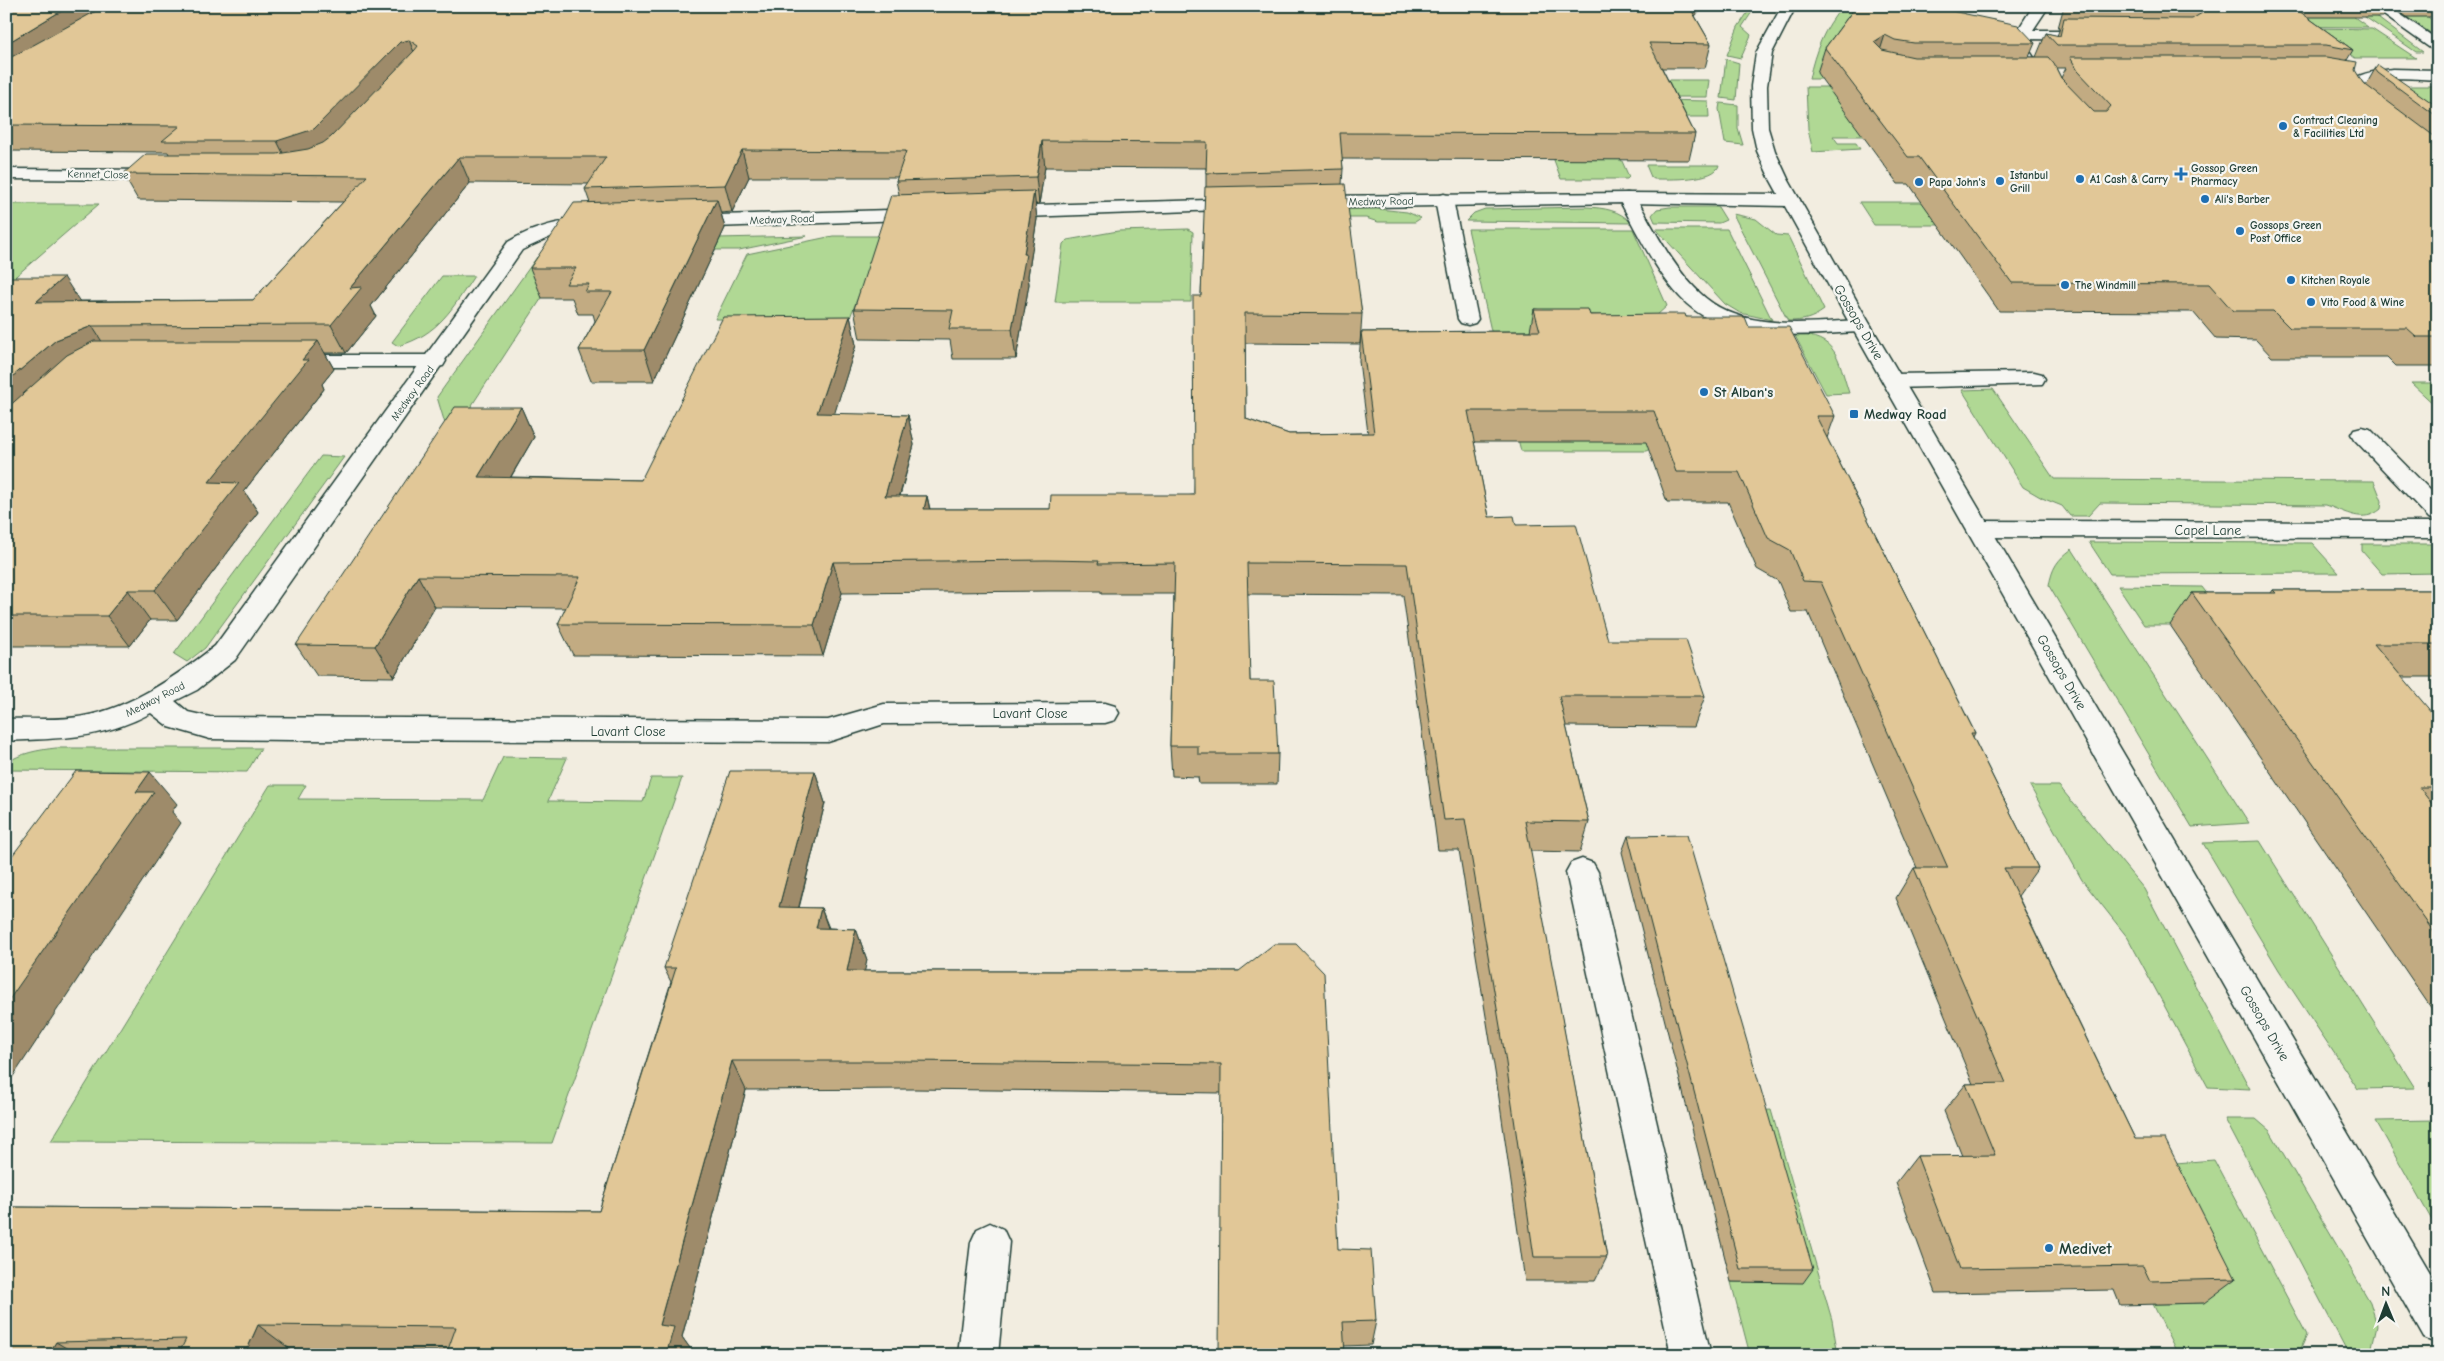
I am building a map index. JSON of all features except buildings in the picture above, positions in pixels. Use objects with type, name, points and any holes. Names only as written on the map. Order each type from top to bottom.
[{"type":"street","name":"Gossops Drive","points":[[1789,6],[1764,53],[1759,86],[1760,128],[1766,151],[1861,326],[1894,380],[2438,1324]]},
{"type":"street","points":[[2022,75],[2042,75],[2018,48],[2022,34],[2035,13],[2042,6]]},
{"type":"street","points":[[2378,6],[2438,47]]},
{"type":"street","points":[[2022,34],[2112,34]]},
{"type":"street","points":[[2338,78],[2356,83],[2382,76],[2438,75]]},
{"type":"street","points":[[2356,83],[2351,89],[2350,95],[2355,104],[2371,117]]},
{"type":"street","name":"Kennet Close","points":[[6,174],[180,175]]},
{"type":"street","name":"Medway Road","points":[[1293,203],[1627,198],[1791,200]]},
{"type":"street","points":[[1627,198],[1650,238],[1680,281],[1704,307],[1724,317],[1766,327],[1861,326]]},
{"type":"street","points":[[1444,200],[1468,319]]},
{"type":"street","points":[[978,213],[1265,204]]},
{"type":"street","name":"Medway Road","points":[[668,223],[939,214]]},
{"type":"street","name":"Medway Road","points":[[6,730],[83,728],[122,716],[187,684],[226,653],[515,246],[528,237],[563,226],[613,224]]},
{"type":"street","points":[[270,361],[435,361]]},
{"type":"street","points":[[1894,380],[2034,379]]},
{"type":"street","points":[[2362,434],[2438,513]]},
{"type":"street","name":"Capel Lane","points":[[1979,529],[2438,530]]},
{"type":"street","name":"Lavant Close","points":[[155,701],[179,720],[210,728],[828,732],[851,727],[868,718],[884,714],[1105,713]]},
{"type":"street","points":[[1582,872],[1691,1355]]},
{"type":"street","points":[[978,1355],[990,1242]]},
{"type":"green space","points":[[1752,6],[1756,6],[1742,27],[1751,35],[1741,58],[1727,55],[1738,27]]},
{"type":"green space","points":[[1843,6],[1856,6],[1844,25],[1839,41],[1841,79],[1809,79],[1821,40],[1836,14]]},
{"type":"green space","points":[[2339,6],[2368,27],[2231,26],[2219,16]]},
{"type":"green space","points":[[2349,6],[2362,6],[2423,52],[2416,52]]},
{"type":"green space","points":[[2390,6],[2416,6],[2438,26],[2438,38]]},
{"type":"green space","points":[[2315,28],[2372,29],[2416,58],[2355,58]]},
{"type":"green space","points":[[1726,59],[1739,63],[1736,100],[1721,98]]},
{"type":"green space","points":[[1667,80],[1709,80],[1707,97],[1675,97]]},
{"type":"green space","points":[[2411,86],[2438,86],[2438,126],[2388,89]]},
{"type":"green space","points":[[1806,87],[1831,87],[1864,136],[1833,136],[1838,143],[1856,143],[1860,149],[1813,152],[1808,129]]},
{"type":"green space","points":[[1660,100],[1708,101],[1709,117],[1668,117]]},
{"type":"green space","points":[[1720,103],[1738,105],[1738,128],[1743,145],[1725,143],[1719,109]]},
{"type":"green space","points":[[1551,152],[1618,152],[1629,177],[1627,179],[1561,179]]},
{"type":"green space","points":[[1646,165],[1719,165],[1710,174],[1701,176],[1654,179],[1651,177]]},
{"type":"green space","points":[[1859,202],[2070,202],[2090,225],[1874,225]]},
{"type":"green space","points":[[6,204],[99,204],[9,282],[6,282]]},
{"type":"green space","points":[[1587,207],[1617,212],[1631,223],[1466,221],[1474,213],[1485,209]]},
{"type":"green space","points":[[1670,207],[1718,207],[1726,220],[1719,223],[1655,222],[1652,215],[1657,209]]},
{"type":"green space","points":[[1378,209],[1407,212],[1421,218],[1415,222],[1378,222],[1366,218],[1298,218],[1287,211]]},
{"type":"green space","points":[[1733,214],[1756,219],[1776,235],[1788,236],[1824,310],[1807,319],[1788,321]]},
{"type":"green space","points":[[1188,229],[1193,232],[1191,302],[1055,302],[1063,244],[1067,240],[1118,231]]},
{"type":"green space","points":[[1468,229],[1633,229],[1667,306],[1656,316],[1494,344]]},
{"type":"green space","points":[[1656,229],[1727,229],[1772,320],[1740,313],[1725,304]]},
{"type":"green space","points":[[807,236],[739,250],[715,250],[674,239]]},
{"type":"green space","points":[[833,236],[882,236],[849,320],[715,319],[747,254]]},
{"type":"green space","points":[[537,257],[664,257],[562,267],[457,428],[446,427],[437,397]]},
{"type":"green space","points":[[442,276],[474,276],[459,299],[434,327],[424,335],[398,346],[392,342]]},
{"type":"green space","points":[[1794,334],[1809,336],[1828,344],[1838,359],[1849,393],[1826,394]]},
{"type":"green space","points":[[1498,359],[1636,412],[1650,449],[1646,451],[1521,451]]},
{"type":"green space","points":[[2411,383],[2438,383],[2438,408]]},
{"type":"green space","points":[[1993,389],[2054,479],[2374,481],[2382,501],[2381,509],[2368,516],[2361,516],[2326,505],[2100,503],[2088,516],[2070,516],[2062,506],[2042,498],[2023,487],[1962,390]]},
{"type":"green space","points":[[321,456],[344,457],[205,648],[187,662],[174,654]]},
{"type":"green space","points":[[2089,542],[2312,543],[2339,573],[2110,574]]},
{"type":"green space","points":[[2362,544],[2438,544],[2438,573],[2382,574],[2362,551]]},
{"type":"green space","points":[[2072,549],[2249,823],[2192,827],[2049,586],[2056,565]]},
{"type":"green space","points":[[2118,586],[2202,587],[2231,625],[2144,625]]},
{"type":"green space","points":[[56,748],[261,748],[247,772],[6,770],[6,763],[24,754]]},
{"type":"green space","points":[[503,757],[567,758],[548,801],[643,802],[651,778],[682,778],[552,1143],[51,1141],[270,785],[306,785],[298,799],[483,800]]},
{"type":"green space","points":[[2030,786],[2059,786],[2144,889],[2250,1089],[2208,1087],[2128,938],[2082,880]]},
{"type":"green space","points":[[2260,841],[2415,1088],[2358,1089],[2279,970],[2203,843]]},
{"type":"green space","points":[[1771,1110],[1832,1320],[1838,1355],[1750,1355],[1731,1282],[1802,1282],[1754,1111]]},
{"type":"green space","points":[[2225,1119],[2256,1119],[2270,1131],[2370,1302],[2377,1325],[2370,1355],[2349,1355]]},
{"type":"green space","points":[[2436,1120],[2438,1123],[2438,1231],[2376,1121]]},
{"type":"green space","points":[[2214,1160],[2307,1335],[2298,1355],[2178,1355],[2153,1304],[2203,1303],[2137,1166]]},
{"type":"place","name":"Contract Cleaning & Facilities Ltd","points":[[2283,126]]},
{"type":"place","name":"Gossop Green Pharmacy","points":[[2181,174]]},
{"type":"place","name":"A1 Cash & Carry","points":[[2080,179]]},
{"type":"place","name":"Istanbul Grill","points":[[2000,181]]},
{"type":"place","name":"Papa John's","points":[[1919,182]]},
{"type":"place","name":"Ali's Barber","points":[[2205,199]]},
{"type":"place","name":"Gossops Green Post Office","points":[[2240,231]]},
{"type":"place","name":"Kitchen Royale","points":[[2291,280]]},
{"type":"place","name":"The Windmill","points":[[2065,285]]},
{"type":"place","name":"Vito Food & Wine","points":[[2311,302]]},
{"type":"place","name":"St Alban's","points":[[1704,392]]},
{"type":"place","name":"Medway Road","points":[[1854,414]]},
{"type":"place","name":"Medivet","points":[[2049,1248]]}]
